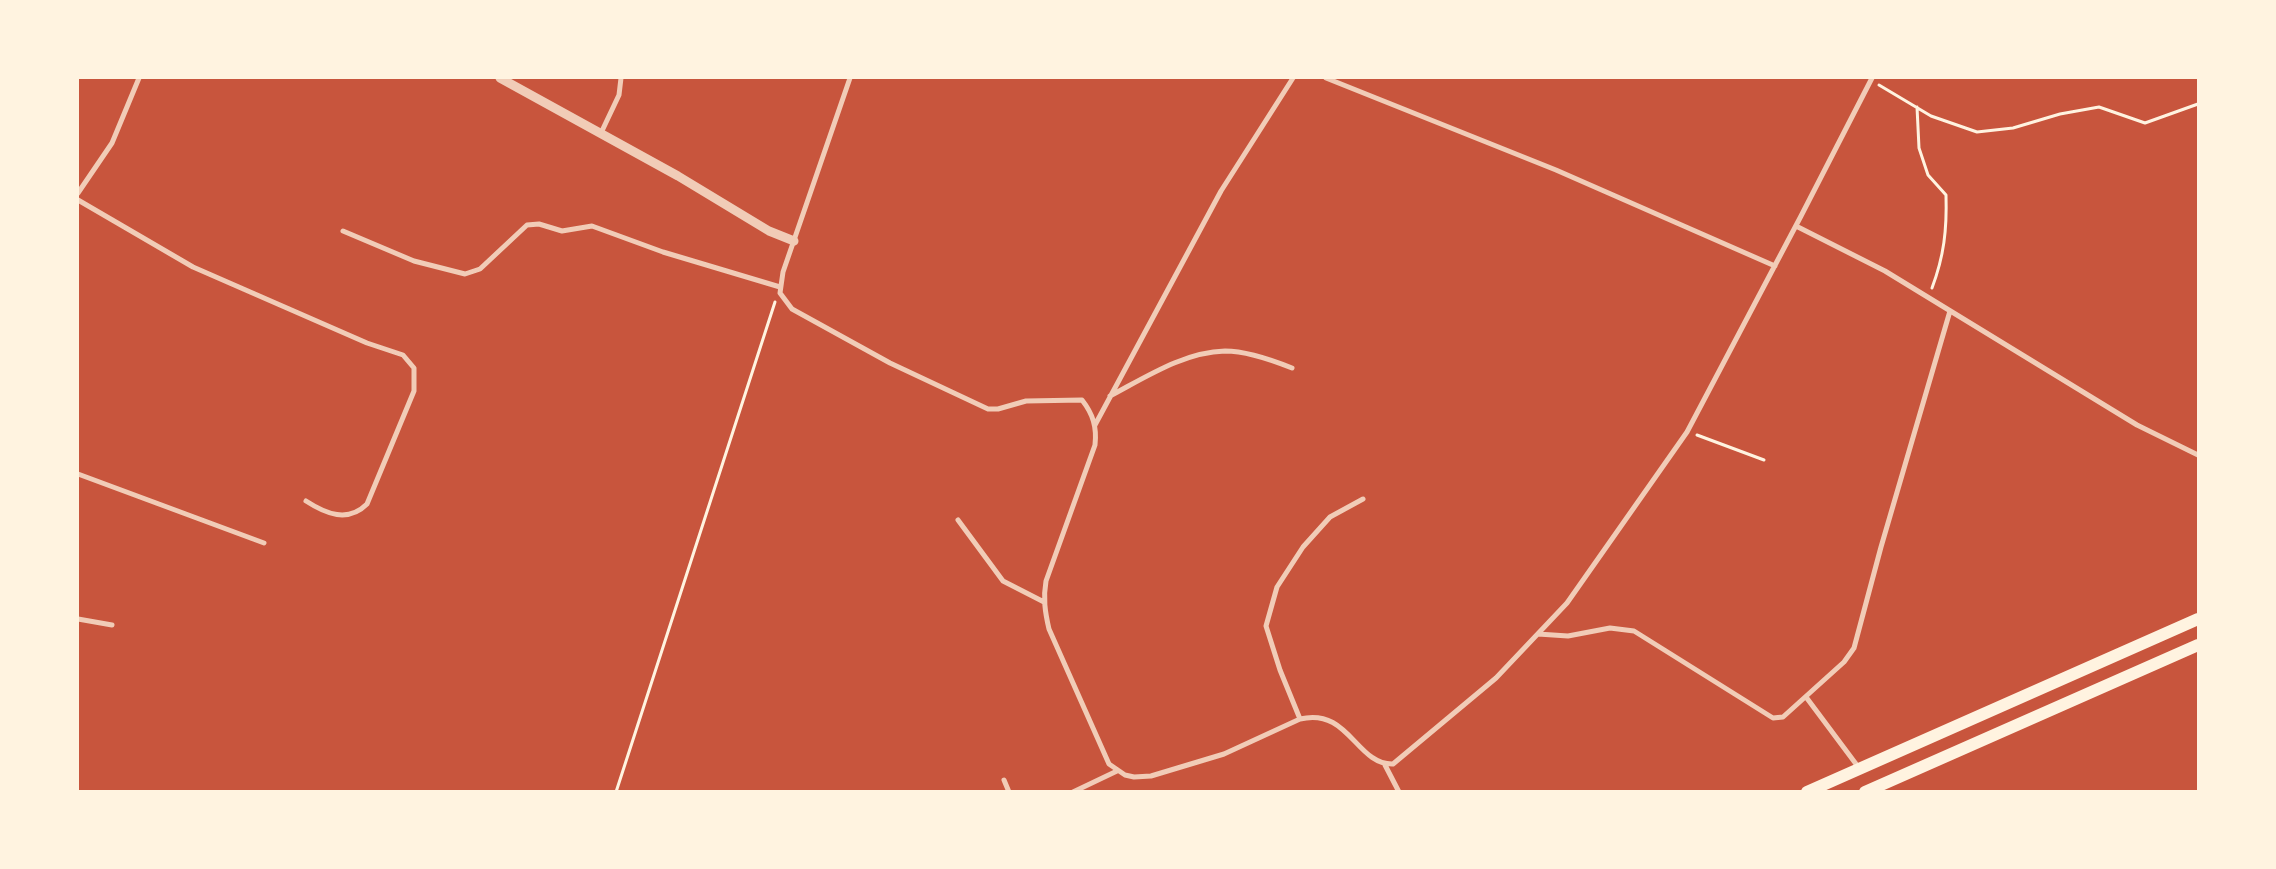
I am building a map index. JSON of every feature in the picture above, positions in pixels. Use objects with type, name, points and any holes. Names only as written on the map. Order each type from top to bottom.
[{"type":"main road","points":[[1807,792],[2198,619]]},
{"type":"main road","points":[[1865,792],[2198,645]]},
{"type":"street","points":[[78,193],[112,143],[139,78]]},
{"type":"street","points":[[500,78],[727,204],[769,231],[794,241]]},
{"type":"street","points":[[601,133],[619,95],[621,78]]},
{"type":"street","points":[[850,78],[780,287],[785,302],[792,309],[890,363],[988,409],[998,409],[1026,401],[1082,400],[1092,415],[1095,424],[1096,435],[1093,453],[1046,581],[1044,602],[1049,629],[1109,764],[1117,771],[1134,778],[1160,773],[1224,754],[1300,719],[1311,716],[1329,720],[1375,759],[1385,764],[1399,792]]},
{"type":"street","points":[[1095,424],[1217,199],[1292,78]]},
{"type":"street","points":[[1326,78],[1556,170],[1775,266]]},
{"type":"street","points":[[1385,764],[1400,761],[1496,678],[1567,603],[1687,432],[1871,79]]},
{"type":"street","points":[[78,200],[193,267],[367,343],[398,353],[409,361],[415,373],[414,391],[367,504],[353,514],[336,516],[306,501]]},
{"type":"street","points":[[343,231],[414,261],[465,274],[480,269],[527,225],[539,224],[562,231],[592,226],[663,252],[780,287]]},
{"type":"street","points":[[1796,226],[1885,271],[2137,424],[2198,455]]},
{"type":"street","points":[[1538,634],[1568,636],[1610,628],[1634,631],[1774,718],[1783,717],[1844,662],[1854,648],[1881,547],[1950,311]]},
{"type":"street","points":[[1110,396],[1158,370],[1194,356],[1226,351],[1254,356],[1292,368]]},
{"type":"street","points":[[78,474],[264,543]]},
{"type":"street","points":[[1300,719],[1280,670],[1266,626],[1277,587],[1303,547],[1330,517],[1363,499]]},
{"type":"street","points":[[958,520],[1003,581],[1044,602]]},
{"type":"street","points":[[78,619],[112,625]]},
{"type":"street","points":[[1806,697],[1859,768]]},
{"type":"street","points":[[1073,792],[1117,771]]},
{"type":"street","points":[[1004,780],[1009,792]]},
{"type":"path","points":[[1871,79],[1931,116],[1977,132],[2013,128],[2060,114],[2099,107],[2145,123],[2198,104]]},
{"type":"path","points":[[1917,107],[1919,148],[1928,175],[1946,195],[1947,232],[1939,270],[1929,298]]},
{"type":"path","points":[[616,792],[780,287]]},
{"type":"path","points":[[1687,432],[1764,460]]}]
